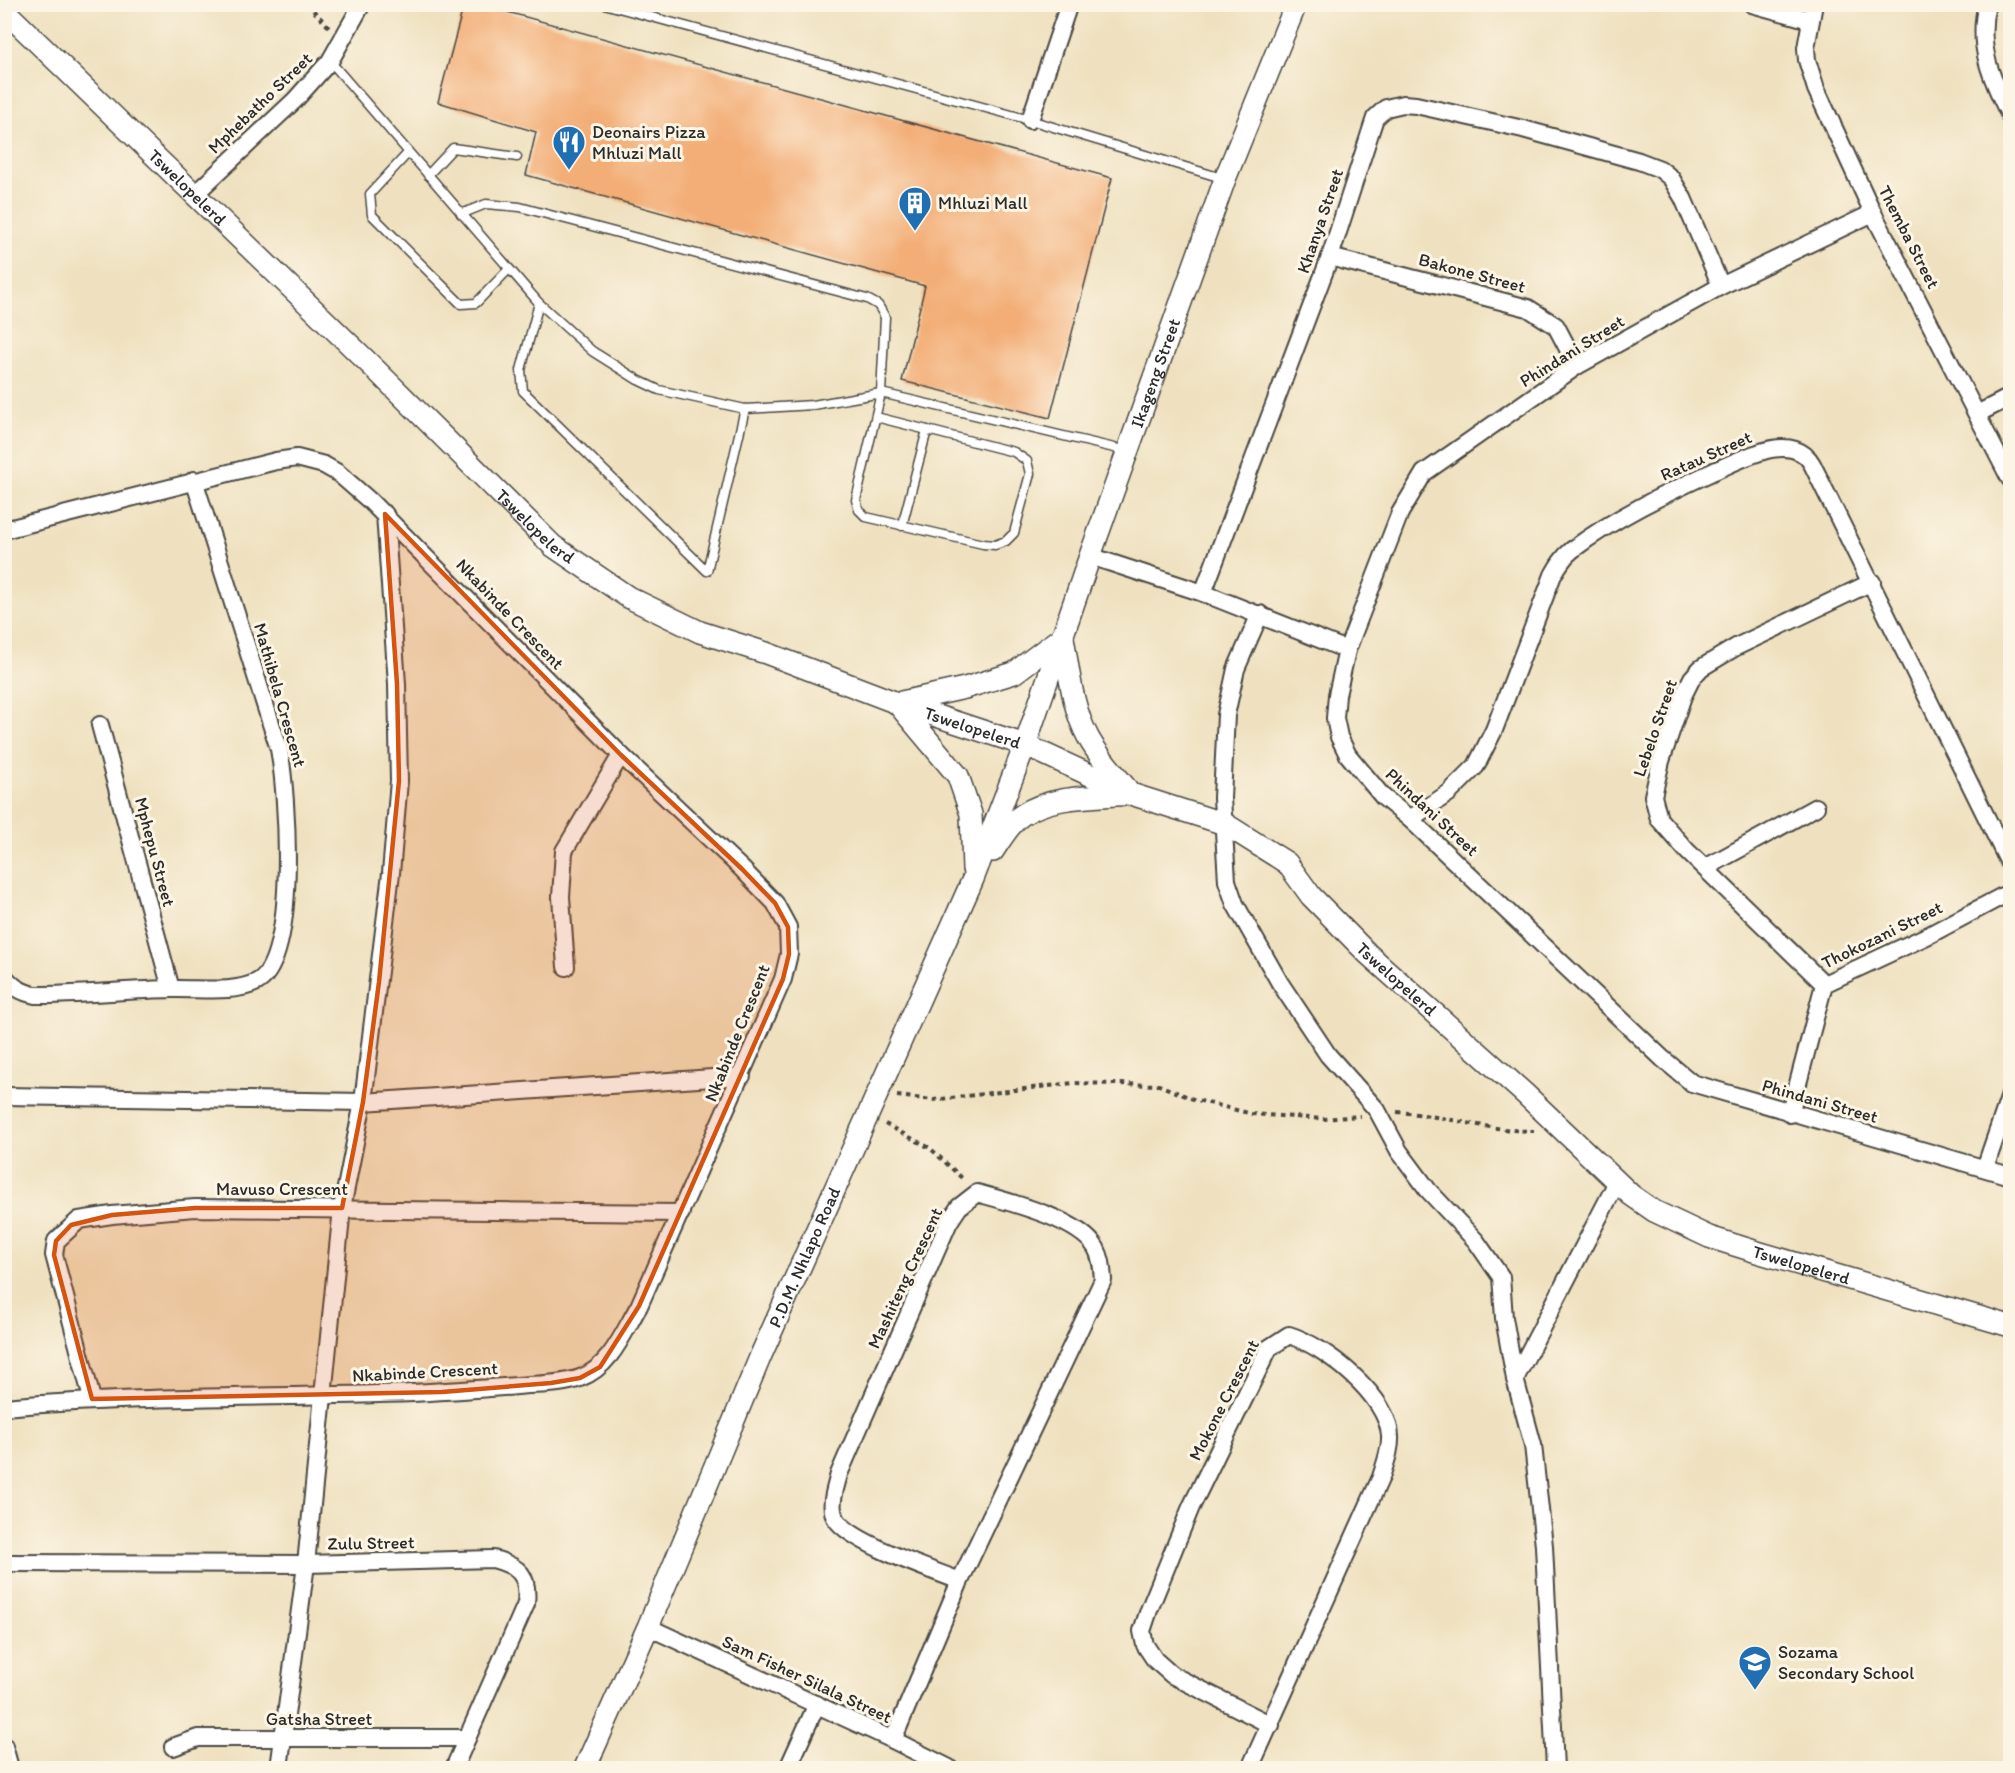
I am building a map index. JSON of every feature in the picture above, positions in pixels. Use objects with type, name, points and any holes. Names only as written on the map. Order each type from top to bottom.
[{"type":"street","name":"Mphebatho Street","points":[[195,194],[295,100],[330,62],[362,4]]},
{"type":"street","points":[[1030,120],[1069,4]]},
{"type":"street","name":"Ikageng Street","points":[[1025,745],[1225,179],[1296,4]]},
{"type":"street","points":[[1752,4],[1812,12]]},
{"type":"street","points":[[1987,4],[1983,46],[1987,67],[2010,116]]},
{"type":"street","name":"Tswelopelerd","points":[[4,10],[553,546],[628,597],[700,632],[766,653],[897,703],[1025,745],[1131,794],[1226,824],[1287,862],[1311,896],[1368,954],[1560,1127],[1617,1182],[1654,1211],[1709,1237],[2010,1326]]},
{"type":"street","name":"Themba Street","points":[[1812,12],[1806,48],[1811,75],[1873,213],[1979,413],[2010,479]]},
{"type":"street","name":"Khanya Street","points":[[1203,593],[1330,257],[1375,118],[1394,106],[1416,105],[1523,129],[1640,160],[1660,169],[1671,178],[1683,198],[1721,286]]},
{"type":"street","name":"Phindani Street","points":[[1873,213],[1721,286],[1577,366],[1424,472],[1400,513],[1347,650],[1337,695],[1335,718],[1339,737],[1348,754],[1383,797],[1410,819],[1678,1073],[1710,1090],[2010,1176]]},
{"type":"street","name":"Bakone Street","points":[[1330,257],[1528,308],[1543,315],[1556,326],[1577,366]]},
{"type":"street","points":[[1979,413],[2010,397]]},
{"type":"street","name":"Ratau Street","points":[[1410,819],[1449,793],[1476,766],[1559,564],[1580,545],[1670,492],[1759,452],[1787,448],[1804,453],[1812,464],[2010,865]]},
{"type":"street","name":"Nkabinde Crescent","points":[[4,530],[194,480],[297,458],[324,465],[338,473],[385,514],[621,755],[775,903],[788,927],[789,954],[783,979],[742,1076],[639,1305],[612,1353],[600,1367],[580,1378],[551,1383],[442,1392],[92,1399],[4,1407]]},
{"type":"street","name":"Mathibela Crescent","points":[[4,976],[13,986],[35,995],[246,986],[259,981],[266,975],[278,952],[282,932],[288,848],[285,781],[279,749],[194,480]]},
{"type":"street","points":[[279,1768],[306,1564],[342,1208],[363,1102],[379,982],[399,781],[397,684],[385,514]]},
{"type":"street","points":[[1090,556],[1203,593],[1347,650]]},
{"type":"street","name":"Lebelo Street","points":[[1824,984],[1705,868],[1659,819],[1653,796],[1660,761],[1692,678],[1701,668],[1736,647],[1872,582]]},
{"type":"street","points":[[1260,614],[1236,669],[1226,715],[1222,798],[1226,824],[1227,881],[1235,904],[1280,982],[1328,1054],[1377,1110],[1399,1151],[1428,1190],[1476,1241],[1501,1277],[1504,1318],[1515,1379],[1533,1445],[1544,1546],[1555,1768]]},
{"type":"street","points":[[973,879],[971,814],[958,776],[897,703],[965,688],[1014,673],[1063,636],[1072,686],[1086,735],[1098,755],[1131,794]]},
{"type":"street","name":"Mphepu Street","points":[[100,725],[171,989]]},
{"type":"street","name":"P.D.M. Nhlapo Road","points":[[585,1768],[648,1627],[761,1355],[973,879],[1025,745]]},
{"type":"street","points":[[566,967],[561,897],[564,851],[569,839],[586,818],[621,755]]},
{"type":"street","points":[[973,879],[1004,834],[1020,816],[1031,810],[1052,802],[1131,794]]},
{"type":"street","points":[[1705,868],[1816,807]]},
{"type":"street","name":"Thokozani Street","points":[[1790,1114],[1824,984],[1929,935],[2010,892]]},
{"type":"street","points":[[4,1096],[363,1102],[742,1076]]},
{"type":"street","points":[[1985,1168],[2010,1095]]},
{"type":"street","points":[[1515,1379],[1617,1182]]},
{"type":"street","points":[[893,1740],[960,1581],[1102,1280],[1101,1262],[1095,1246],[1075,1229],[1031,1209],[977,1193]]},
{"type":"street","name":"Mashiteng Crescent","points":[[960,1581],[885,1551],[846,1529],[835,1518],[833,1503],[839,1474],[949,1222],[959,1207],[977,1193]]},
{"type":"street","name":"Mavuso Crescent","points":[[92,1399],[54,1256],[56,1241],[79,1220],[195,1208],[681,1213]]},
{"type":"street","name":"Mokone Crescent","points":[[1250,1768],[1271,1725],[1381,1477],[1390,1437],[1387,1420],[1376,1398],[1324,1353],[1289,1335],[1277,1340],[1264,1359],[1191,1507],[1149,1610],[1143,1631],[1145,1645],[1155,1660],[1172,1675],[1271,1725]]},
{"type":"street","name":"Zulu Street","points":[[4,1563],[306,1564],[493,1559],[509,1564],[522,1574],[528,1587],[526,1604],[453,1768]]},
{"type":"street","name":"Sam Fisher Silala Street","points":[[648,1627],[817,1704],[949,1768]]},
{"type":"street","points":[[788,1768],[817,1704]]},
{"type":"street","name":"Gatsha Street","points":[[173,1747],[198,1738],[466,1738]]},
{"type":"street","points":[[4,1746],[10,1768]]},
{"type":"lane","points":[[604,4],[1030,120],[1225,179]]},
{"type":"lane","points":[[330,62],[539,303],[592,351],[638,380],[659,390],[745,409],[813,405],[881,393],[1127,451]]},
{"type":"lane","points":[[428,175],[453,148],[517,157]]},
{"type":"lane","points":[[408,153],[370,194],[372,215],[460,304],[476,303],[508,270]]},
{"type":"lane","points":[[460,214],[486,204],[520,207],[867,298],[878,305],[885,317],[881,393],[856,500],[859,510],[866,517],[983,544],[995,545],[1006,541],[1014,533],[1030,474],[1026,461],[1014,452],[876,417]]},
{"type":"lane","points":[[539,303],[521,370],[524,391],[707,571],[745,409]]},
{"type":"lane","points":[[902,526],[927,430]]},
{"type":"lane","points":[[2010,1480],[2010,1498]]},
{"type":"path","points":[[307,4],[343,41]]},
{"type":"path","points":[[879,1094],[934,1100],[1073,1083],[1159,1085],[1193,1100],[1252,1114],[1343,1118],[1377,1110],[1428,1114],[1517,1131],[1560,1127]]},
{"type":"path","points":[[869,1115],[930,1148],[977,1193]]},
{"type":"highlighted area","points":[[385,514],[621,755],[742,869],[775,903],[788,927],[789,954],[783,979],[742,1076],[639,1306],[600,1367],[580,1378],[551,1383],[442,1392],[92,1399],[54,1255],[56,1241],[71,1225],[112,1215],[195,1208],[342,1208],[363,1102],[379,982],[399,781],[397,684]]},
{"type":"building","name":"Mhluzi Mall","points":[[464,4],[478,4],[1112,178],[1050,418],[902,381],[925,286],[526,175],[536,132],[438,102]]},
{"type":"place","name":"Deonairs Pizza Mhluzi Mall","points":[[569,171]]},
{"type":"place","name":"Mhluzi Mall","points":[[915,232]]},
{"type":"place","name":"Sozama Secondary School","points":[[1755,1691]]}]
